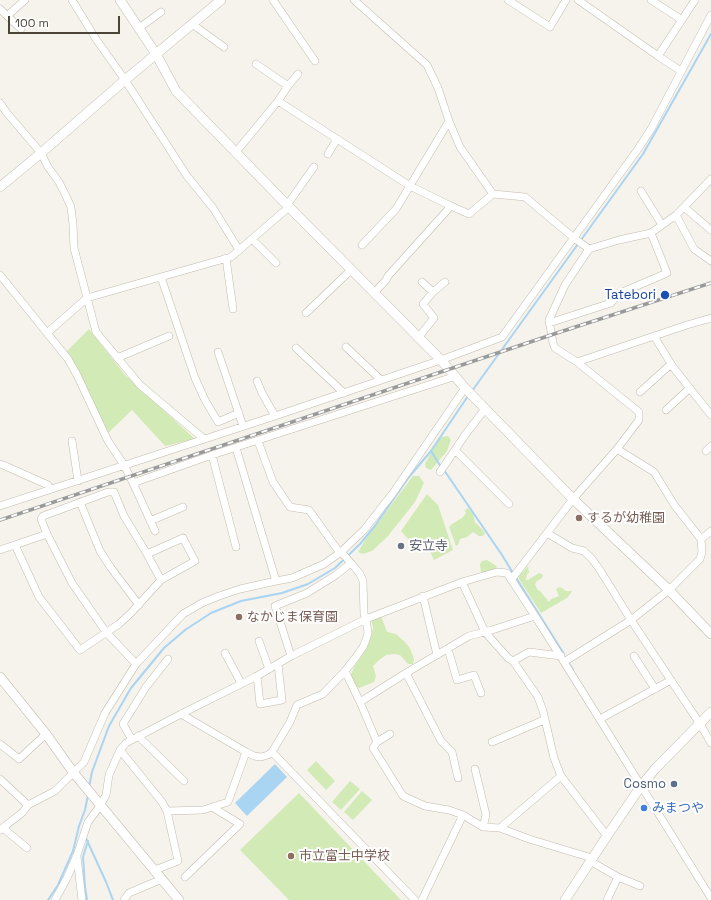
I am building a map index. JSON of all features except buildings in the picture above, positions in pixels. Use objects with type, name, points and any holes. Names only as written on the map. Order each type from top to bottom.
[{"type":"street","points":[[7,16],[25,0]]},
{"type":"street","points":[[72,0],[96,39],[125,80],[187,176],[213,208],[239,250]]},
{"type":"street","points":[[120,0],[156,54],[176,91],[441,360],[483,407],[573,499],[669,590],[711,634]]},
{"type":"street","points":[[0,187],[221,0]]},
{"type":"street","points":[[273,0],[315,61]]},
{"type":"street","points":[[354,0],[427,65],[438,88],[449,121],[460,147],[493,194]]},
{"type":"street","points":[[508,0],[550,27],[566,0]]},
{"type":"street","points":[[578,0],[682,71]]},
{"type":"street","points":[[651,0],[682,20]]},
{"type":"street","points":[[658,56],[695,0]]},
{"type":"street","points":[[0,9],[20,29]]},
{"type":"street","points":[[138,28],[161,12]]},
{"type":"street","points":[[0,506],[344,393],[502,338],[651,129],[711,15]]},
{"type":"street","points":[[192,24],[224,47]]},
{"type":"street","points":[[256,64],[288,86]]},
{"type":"street","points":[[236,152],[278,102],[298,74]]},
{"type":"street","points":[[278,102],[410,186],[451,206],[469,214],[493,194],[525,197],[574,238],[590,249]]},
{"type":"street","points":[[0,103],[41,153],[59,182],[71,207],[74,248],[96,332],[140,386],[204,439]]},
{"type":"street","points":[[362,245],[396,209],[449,121]]},
{"type":"street","points":[[328,154],[337,139]]},
{"type":"street","points":[[47,333],[87,298],[231,257],[288,206],[314,167]]},
{"type":"street","points":[[511,580],[573,499],[617,450],[639,420],[640,412],[577,362],[556,348],[553,343],[549,320],[565,285],[590,249],[619,240],[651,233],[676,215],[711,179]]},
{"type":"street","points":[[641,191],[662,225]]},
{"type":"street","points":[[374,293],[451,206]]},
{"type":"street","points":[[684,207],[711,230]]},
{"type":"street","points":[[676,215],[694,249],[711,261]]},
{"type":"street","points":[[549,323],[611,302],[618,294],[667,273],[651,233]]},
{"type":"street","points":[[252,239],[276,263]]},
{"type":"street","points":[[226,258],[233,308]]},
{"type":"street","points":[[306,313],[351,270]]},
{"type":"street","points":[[0,275],[68,359],[108,441],[124,465],[155,531]]},
{"type":"street","points":[[162,277],[195,378],[205,400],[218,422],[239,413]]},
{"type":"street","points":[[422,282],[433,292]]},
{"type":"street","points":[[418,338],[434,318],[423,304],[433,292],[445,282]]},
{"type":"street","points":[[577,362],[687,325],[711,319]]},
{"type":"street","points":[[117,358],[169,336]]},
{"type":"street","points":[[654,336],[671,364],[711,415]]},
{"type":"street","points":[[346,346],[381,380]]},
{"type":"street","points":[[296,348],[344,393]]},
{"type":"street","points":[[218,352],[243,426]]},
{"type":"street","points":[[640,392],[671,364]]},
{"type":"street","points":[[133,483],[456,376]]},
{"type":"street","points":[[257,381],[275,416]]},
{"type":"street","points":[[27,848],[1,829],[23,812],[28,805],[55,791],[84,762],[105,713],[136,664],[183,614],[219,596],[240,589],[292,578],[306,573],[324,564],[342,552],[364,530],[393,493],[465,388]]},
{"type":"street","points":[[666,410],[690,388]]},
{"type":"street","points":[[440,472],[483,407]]},
{"type":"street","points":[[72,440],[78,481]]},
{"type":"street","points":[[180,714],[254,756],[261,757],[268,755],[272,752],[290,722],[298,705],[323,694],[345,671],[363,647],[368,633],[364,614],[363,581],[360,574],[342,552],[337,549],[309,510],[290,507],[274,482],[258,441]]},
{"type":"street","points":[[236,448],[276,581]]},
{"type":"street","points":[[455,450],[509,504]]},
{"type":"street","points":[[513,661],[529,652],[562,659],[631,620],[669,590],[700,559],[702,552],[701,539],[675,506],[654,472],[617,450]]},
{"type":"street","points":[[212,456],[236,548]]},
{"type":"street","points":[[0,464],[48,485],[50,489]]},
{"type":"street","points":[[136,664],[106,632],[72,583],[41,519],[43,516],[80,502],[108,492],[114,492],[124,516],[161,580]]},
{"type":"street","points":[[80,502],[100,551],[139,605]]},
{"type":"street","points":[[150,521],[183,507]]},
{"type":"street","points":[[701,539],[711,531]]},
{"type":"street","points":[[547,533],[572,548],[584,551],[592,559],[711,743]]},
{"type":"street","points":[[0,550],[47,534]]},
{"type":"street","points":[[15,545],[39,598],[80,650],[119,624],[139,605],[161,580],[195,561],[183,538],[147,554]]},
{"type":"street","points":[[291,656],[275,606],[307,593],[351,563]]},
{"type":"street","points":[[55,900],[77,855],[88,822],[106,796],[109,775],[120,750],[126,743],[180,714],[257,676],[291,656],[366,619],[462,582],[497,572],[506,573],[562,659],[603,718],[641,786],[711,898]]},
{"type":"street","points":[[462,582],[485,632],[508,658],[513,661],[538,697],[543,711],[554,758],[561,776],[607,836]]},
{"type":"street","points":[[423,596],[437,655]]},
{"type":"street","points":[[360,702],[469,636],[535,616]]},
{"type":"street","points":[[259,641],[269,669]]},
{"type":"street","points":[[448,649],[457,680],[474,675],[481,693]]},
{"type":"street","points":[[225,653],[241,684]]},
{"type":"street","points":[[634,656],[654,689]]},
{"type":"street","points":[[168,659],[146,687],[123,724],[135,738],[184,781]]},
{"type":"street","points":[[257,676],[260,704],[282,700],[278,664]]},
{"type":"street","points":[[345,671],[378,742]]},
{"type":"street","points":[[406,673],[441,741],[452,752],[458,778]]},
{"type":"street","points":[[0,678],[46,734],[73,772],[100,806],[179,900]]},
{"type":"street","points":[[603,718],[671,680]]},
{"type":"street","points":[[565,900],[641,786],[655,769],[711,712]]},
{"type":"street","points":[[492,742],[544,720]]},
{"type":"street","points":[[0,744],[20,759],[46,734]]},
{"type":"street","points":[[390,734],[378,742],[373,748],[403,796],[425,806],[449,810],[483,827],[500,828],[591,860],[618,877],[640,886]]},
{"type":"street","points":[[120,750],[162,802],[167,811],[178,861],[155,870]]},
{"type":"street","points":[[167,811],[203,810],[228,802],[246,752]]},
{"type":"street","points":[[272,752],[414,900]]},
{"type":"street","points":[[475,769],[486,815],[483,827]]},
{"type":"street","points":[[500,828],[561,776]]},
{"type":"street","points":[[0,779],[28,805]]},
{"type":"street","points":[[185,877],[240,824],[212,807]]},
{"type":"street","points":[[422,900],[463,816]]},
{"type":"street","points":[[77,855],[82,900]]},
{"type":"street","points":[[607,900],[618,877]]},
{"type":"street","points":[[124,900],[129,893],[162,879]]},
{"type":"green space","points":[[89,329],[125,375],[195,439],[165,446],[132,410],[107,434],[96,408],[67,351]]},
{"type":"green space","points":[[448,436],[451,440],[447,451],[431,470],[426,468],[425,464],[436,443],[442,437]]},
{"type":"green space","points":[[413,476],[419,476],[424,483],[415,502],[388,536],[372,551],[363,554],[358,552],[365,540]]},
{"type":"green space","points":[[427,494],[438,505],[453,550],[434,560],[426,543],[415,547],[401,531]]},
{"type":"green space","points":[[468,508],[473,514],[475,522],[485,533],[483,536],[479,536],[473,532],[467,537],[460,539],[458,545],[456,546],[449,527],[462,518],[466,513],[465,510]]},
{"type":"green space","points":[[487,560],[497,567],[481,573],[480,564],[482,561]]},
{"type":"green space","points":[[528,566],[529,573],[527,574],[526,580],[539,573],[543,575],[542,578],[535,584],[537,589],[549,602],[551,599],[559,596],[556,589],[560,587],[566,591],[572,591],[571,593],[567,598],[541,613],[519,579],[519,576]]},
{"type":"green space","points":[[381,616],[387,632],[396,634],[410,648],[414,659],[413,664],[408,664],[400,655],[386,655],[373,666],[376,676],[374,682],[359,688],[354,685],[351,675],[370,639],[373,628],[371,619]]},
{"type":"green space","points":[[316,761],[335,781],[326,790],[307,770]]},
{"type":"green space","points":[[350,781],[360,789],[341,810],[332,802]]},
{"type":"green space","points":[[362,791],[372,800],[353,820],[344,812]]},
{"type":"green space","points":[[299,793],[401,900],[289,900],[240,850]]},
{"type":"water","points":[[275,764],[287,777],[247,816],[235,803]]},
{"type":"waterway","points":[[581,240],[643,154],[711,34]]},
{"type":"waterway","points":[[472,391],[578,244]]},
{"type":"waterway","points":[[89,787],[92,772],[109,726],[131,688],[164,648],[185,630],[211,613],[241,601],[282,593],[308,584],[335,568],[360,544],[374,527],[409,477],[431,451],[468,396]]},
{"type":"waterway","points":[[431,451],[441,467]]},
{"type":"waterway","points":[[444,470],[513,573]]},
{"type":"waterway","points":[[515,576],[564,654]]},
{"type":"waterway","points":[[568,662],[573,670]]},
{"type":"waterway","points":[[48,900],[58,885],[73,851],[88,795]]},
{"type":"waterway","points":[[85,836],[113,900]]},
{"type":"waterway","points":[[87,900],[83,857],[88,841]]},
{"type":"railway","points":[[0,520],[557,333],[711,283]]},
{"type":"place","name":"Tatebori","points":[[665,295]]},
{"type":"place","name":"するが幼稚園","points":[[579,518]]},
{"type":"place","name":"安立寺","points":[[401,546]]},
{"type":"place","name":"なかじま保育園","points":[[239,617]]},
{"type":"place","name":"Cosmo","points":[[674,784]]},
{"type":"place","name":"みまつや","points":[[644,808]]},
{"type":"place","name":"市立富士中学校","points":[[291,856]]}]
